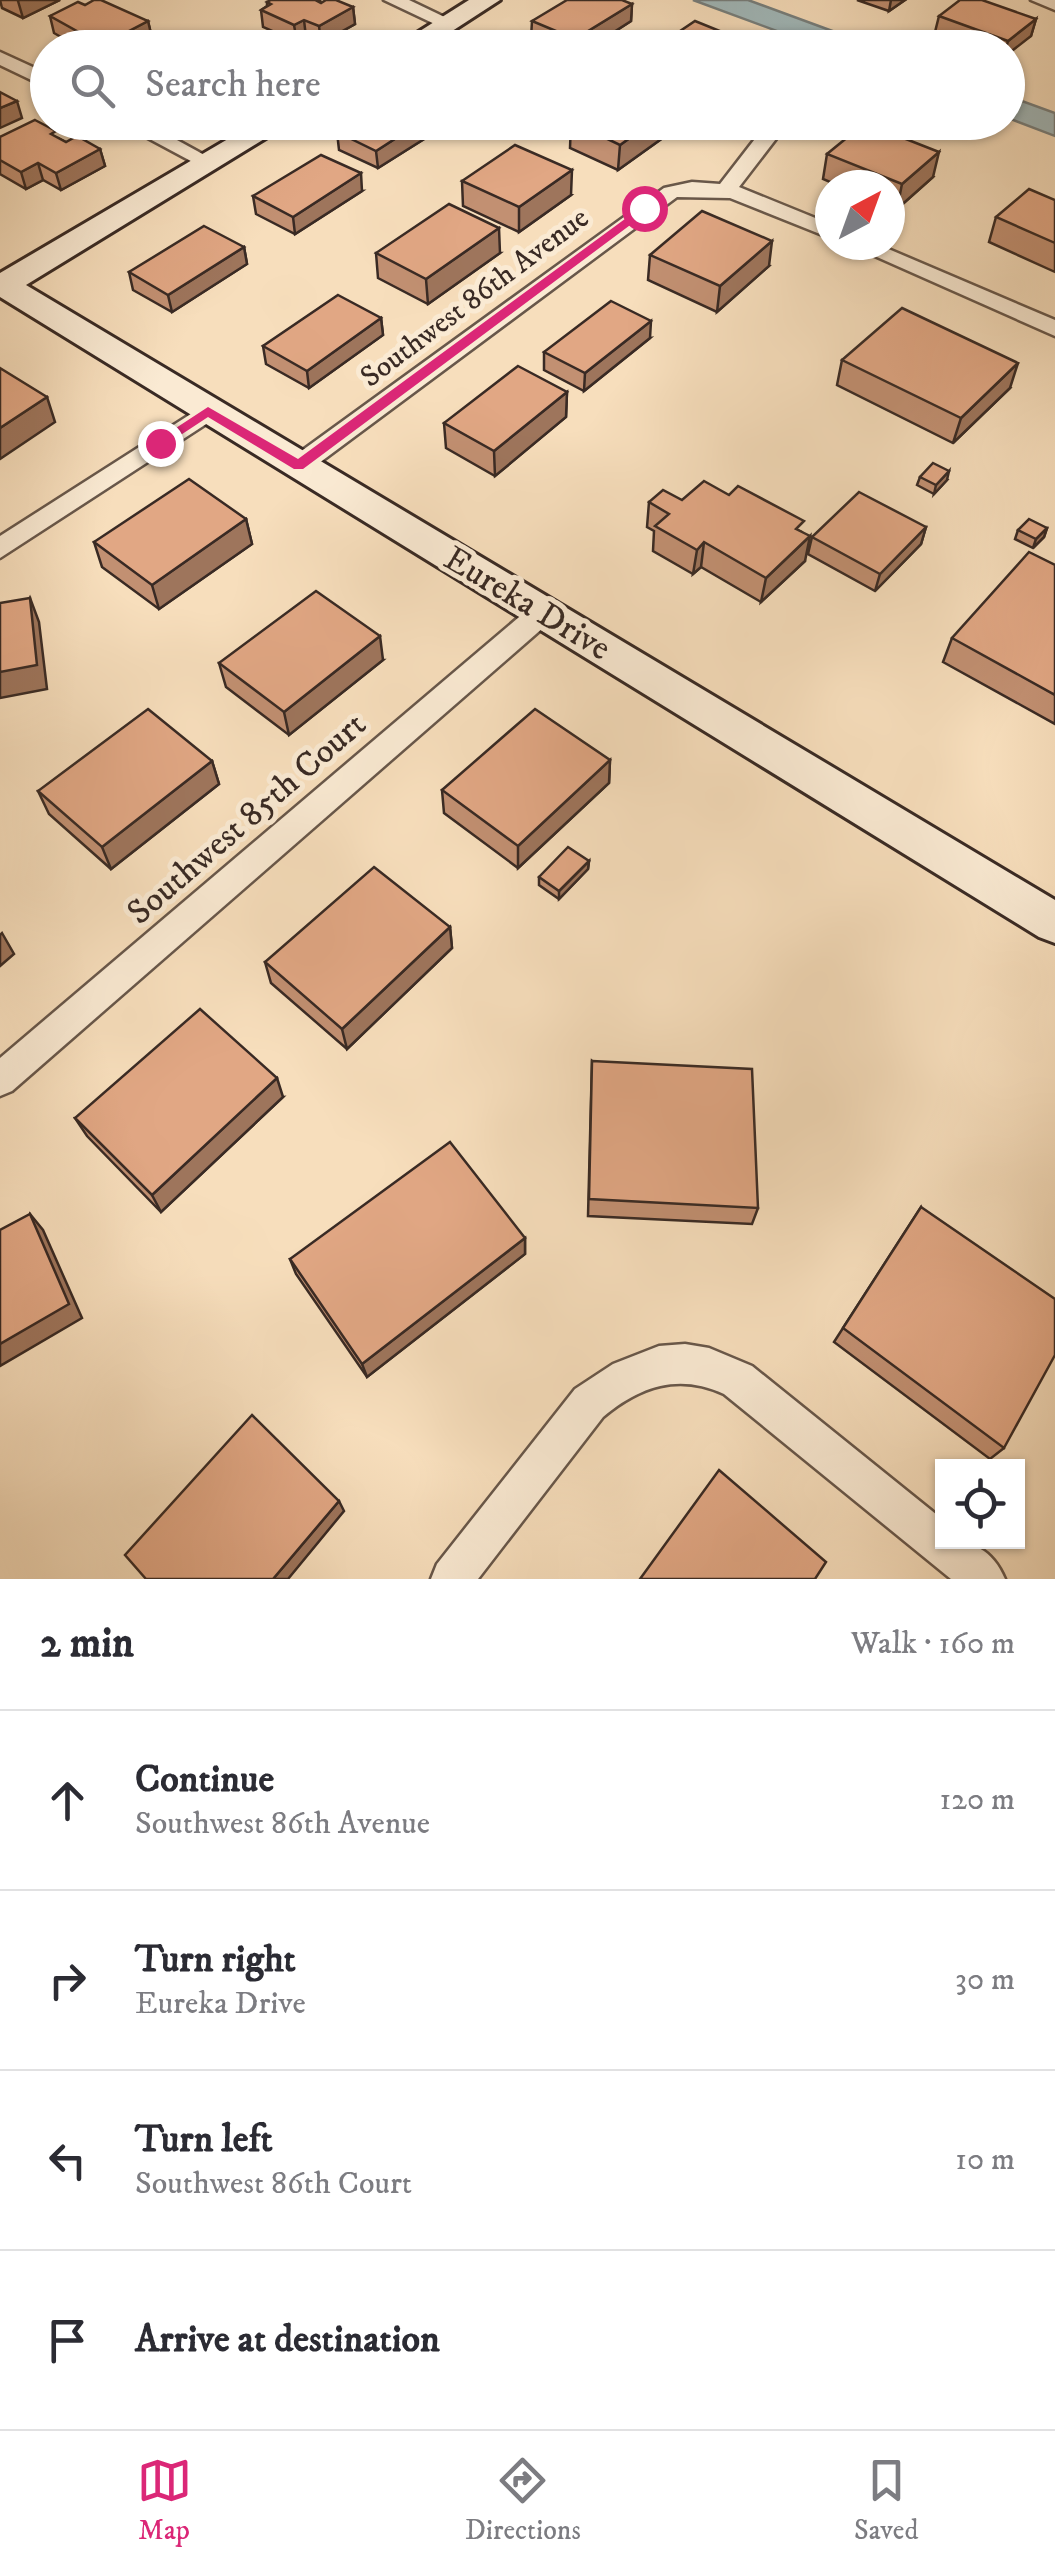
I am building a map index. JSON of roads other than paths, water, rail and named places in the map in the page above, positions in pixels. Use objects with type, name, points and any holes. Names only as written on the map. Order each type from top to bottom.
[{"type":"main road","points":[[436,30],[487,0]]},
{"type":"main road","points":[[1,285],[248,140]]},
{"type":"main road","name":"Eureka Drive","points":[[1,285],[1055,922]]},
{"type":"street","points":[[393,0],[448,23]]},
{"type":"street","points":[[1040,0],[1055,5]]},
{"type":"street","points":[[0,58],[30,73]]},
{"type":"street","points":[[164,140],[209,163]]},
{"type":"street","points":[[765,140],[727,189],[815,226]]},
{"type":"street","name":"Southwest 86th Avenue","points":[[298,466],[658,199],[688,188],[727,189]]},
{"type":"street","points":[[896,260],[1055,329]]},
{"type":"street","points":[[0,549],[208,411]]},
{"type":"street","name":"Southwest 85th Court","points":[[0,1080],[542,613]]},
{"type":"street","points":[[452,1579],[589,1403],[613,1383],[659,1365],[685,1363],[709,1367],[738,1380],[984,1579]]},
{"type":"water","points":[[693,0],[748,0],[830,30],[774,30]]},
{"type":"water","points":[[1025,102],[1055,113],[1055,136],[1025,125]]}]
